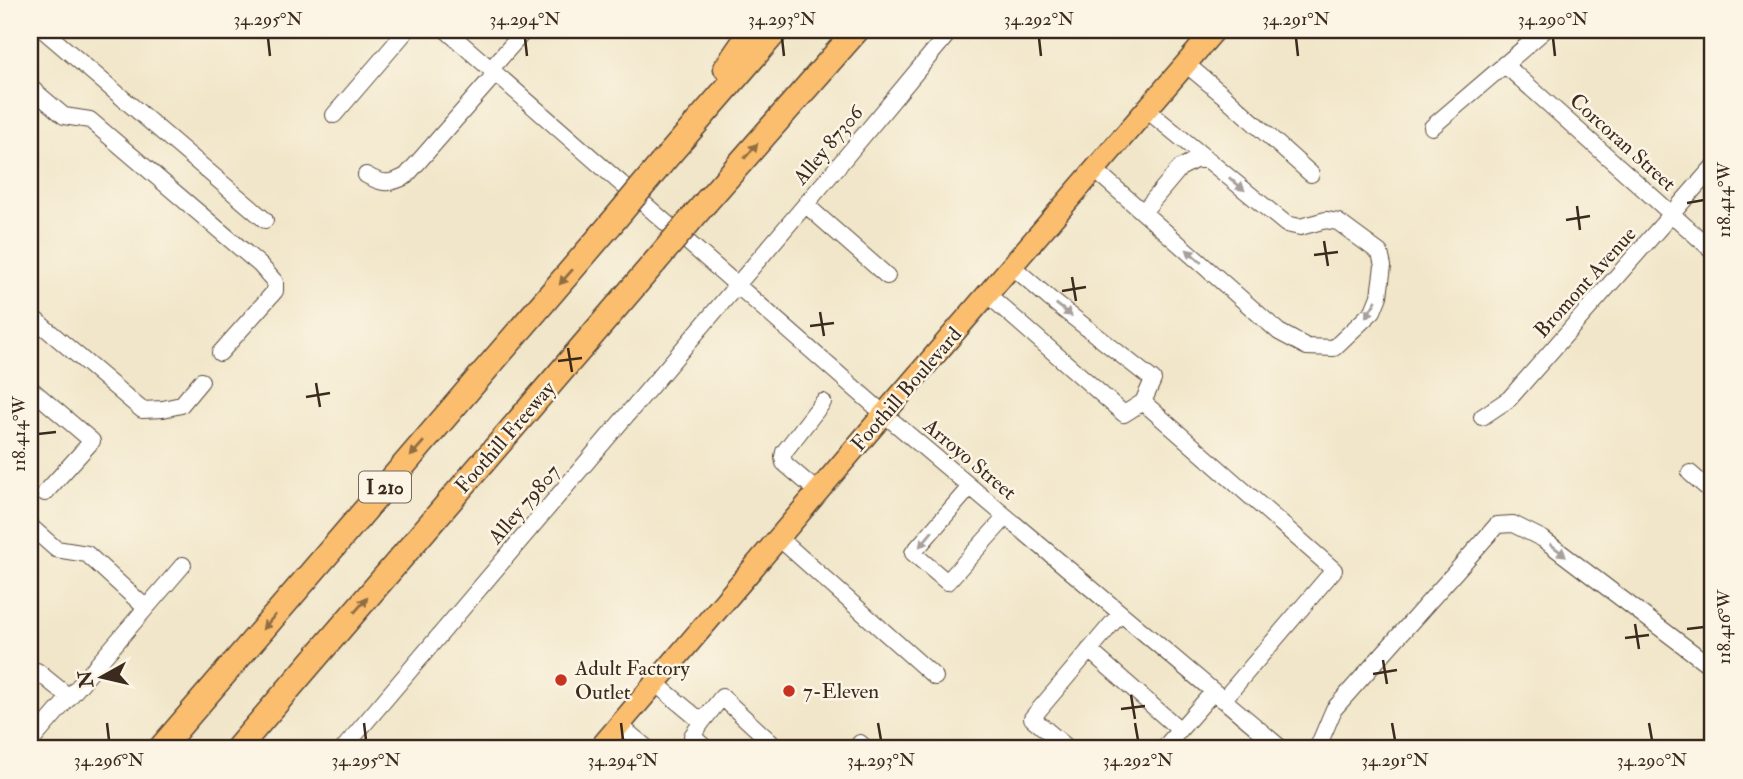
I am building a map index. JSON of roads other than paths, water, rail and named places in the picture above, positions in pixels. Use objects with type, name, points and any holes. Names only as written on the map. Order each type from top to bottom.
[{"type":"highway","points":[[661,164],[752,30]]},
{"type":"highway","name":"I 210","points":[[160,749],[777,30]]},
{"type":"highway","name":"Foothill Freeway","points":[[237,749],[857,30]]},
{"type":"main road","name":"Foothill Boulevard","points":[[599,749],[1215,30]]},
{"type":"street","points":[[43,30],[265,220]]},
{"type":"street","points":[[334,116],[407,30]]},
{"type":"street","name":"Arroyo Street","points":[[446,30],[884,414],[1282,749]]},
{"type":"street","points":[[366,175],[387,183],[406,176],[525,30]]},
{"type":"street","name":"Alley 87306","points":[[737,285],[951,30]]},
{"type":"street","points":[[1432,127],[1545,30]]},
{"type":"street","points":[[1186,64],[1311,174]]},
{"type":"street","name":"Corcoran Street","points":[[1504,64],[1713,251]]},
{"type":"street","points":[[30,87],[64,117],[90,120],[260,265],[275,282],[275,291],[220,353]]},
{"type":"street","points":[[1095,170],[1279,332],[1307,347],[1334,348],[1373,312],[1379,296],[1383,266],[1380,253],[1338,222],[1326,220],[1300,227],[1286,224],[1147,110]]},
{"type":"street","points":[[1143,212],[1181,168],[1195,160],[1209,160]]},
{"type":"street","name":"Bromont Avenue","points":[[1482,417],[1509,400],[1713,167]]},
{"type":"street","points":[[806,205],[887,276]]},
{"type":"street","points":[[987,295],[1124,414],[1143,402],[1153,380],[1049,299],[1012,266]]},
{"type":"street","name":"Alley 79807","points":[[344,749],[737,285]]},
{"type":"street","points":[[30,316],[142,410],[181,405],[201,382]]},
{"type":"street","points":[[30,388],[92,441],[45,492]]},
{"type":"street","points":[[818,492],[784,463],[783,457],[823,402]]},
{"type":"street","points":[[1143,402],[1334,570],[1218,696],[1163,749]]},
{"type":"street","points":[[1690,473],[1713,493]]},
{"type":"street","points":[[970,486],[913,553],[947,582],[1006,517]]},
{"type":"street","points":[[1317,749],[1334,709],[1497,525],[1513,524],[1543,539],[1713,668]]},
{"type":"street","points":[[30,526],[56,549],[87,554],[146,608]]},
{"type":"street","points":[[779,538],[935,677]]},
{"type":"street","points":[[30,743],[183,565]]},
{"type":"street","points":[[1069,749],[1032,718],[1120,614]]},
{"type":"street","points":[[1089,650],[1180,730]]},
{"type":"street","points":[[30,673],[37,671],[69,697]]},
{"type":"street","points":[[655,683],[702,722]]},
{"type":"street","points":[[707,749],[692,736],[722,697],[778,749]]},
{"type":"street","points":[[620,725],[648,749]]},
{"type":"street","points":[[855,749],[860,743],[867,749]]},
{"type":"place","name":"Adult Factory Outlet","points":[[561,680]]},
{"type":"place","name":"7-Eleven","points":[[789,691]]}]
